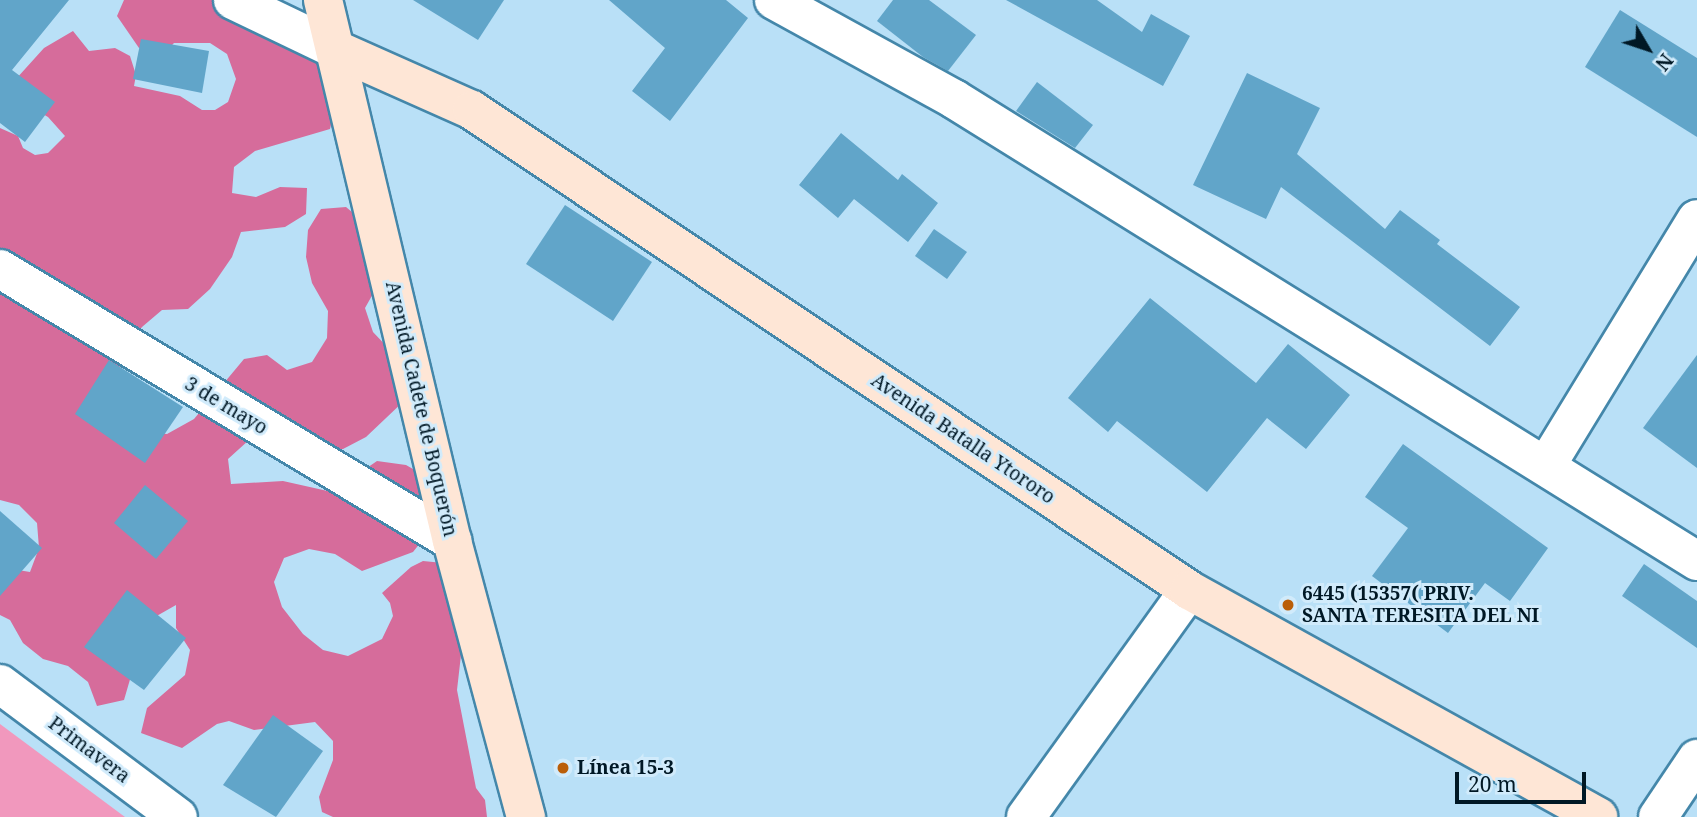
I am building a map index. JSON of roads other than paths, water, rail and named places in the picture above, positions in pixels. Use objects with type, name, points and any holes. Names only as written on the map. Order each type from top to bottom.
[{"type":"street","points":[[233,0],[335,49]]},
{"type":"street","name":"Avenida Cadete de Boquerón","points":[[323,0],[452,541],[526,817]]},
{"type":"street","points":[[774,0],[954,99],[1697,561]]},
{"type":"street","name":"Avenida Batalla Ytororo","points":[[335,49],[472,110],[1189,590],[1598,817]]},
{"type":"street","points":[[1546,466],[1697,219]]},
{"type":"street","name":"3 de mayo","points":[[0,269],[452,541]]},
{"type":"street","points":[[1026,817],[1189,590]]},
{"type":"street","name":"Primavera","points":[[0,684],[178,817]]},
{"type":"street","points":[[1658,817],[1697,759]]},
{"type":"place","name":"6445 (15357( PRIV. SANTA TERESITA DEL NI","points":[[1288,605]]},
{"type":"place","name":"Línea 15-3","points":[[563,768]]}]
